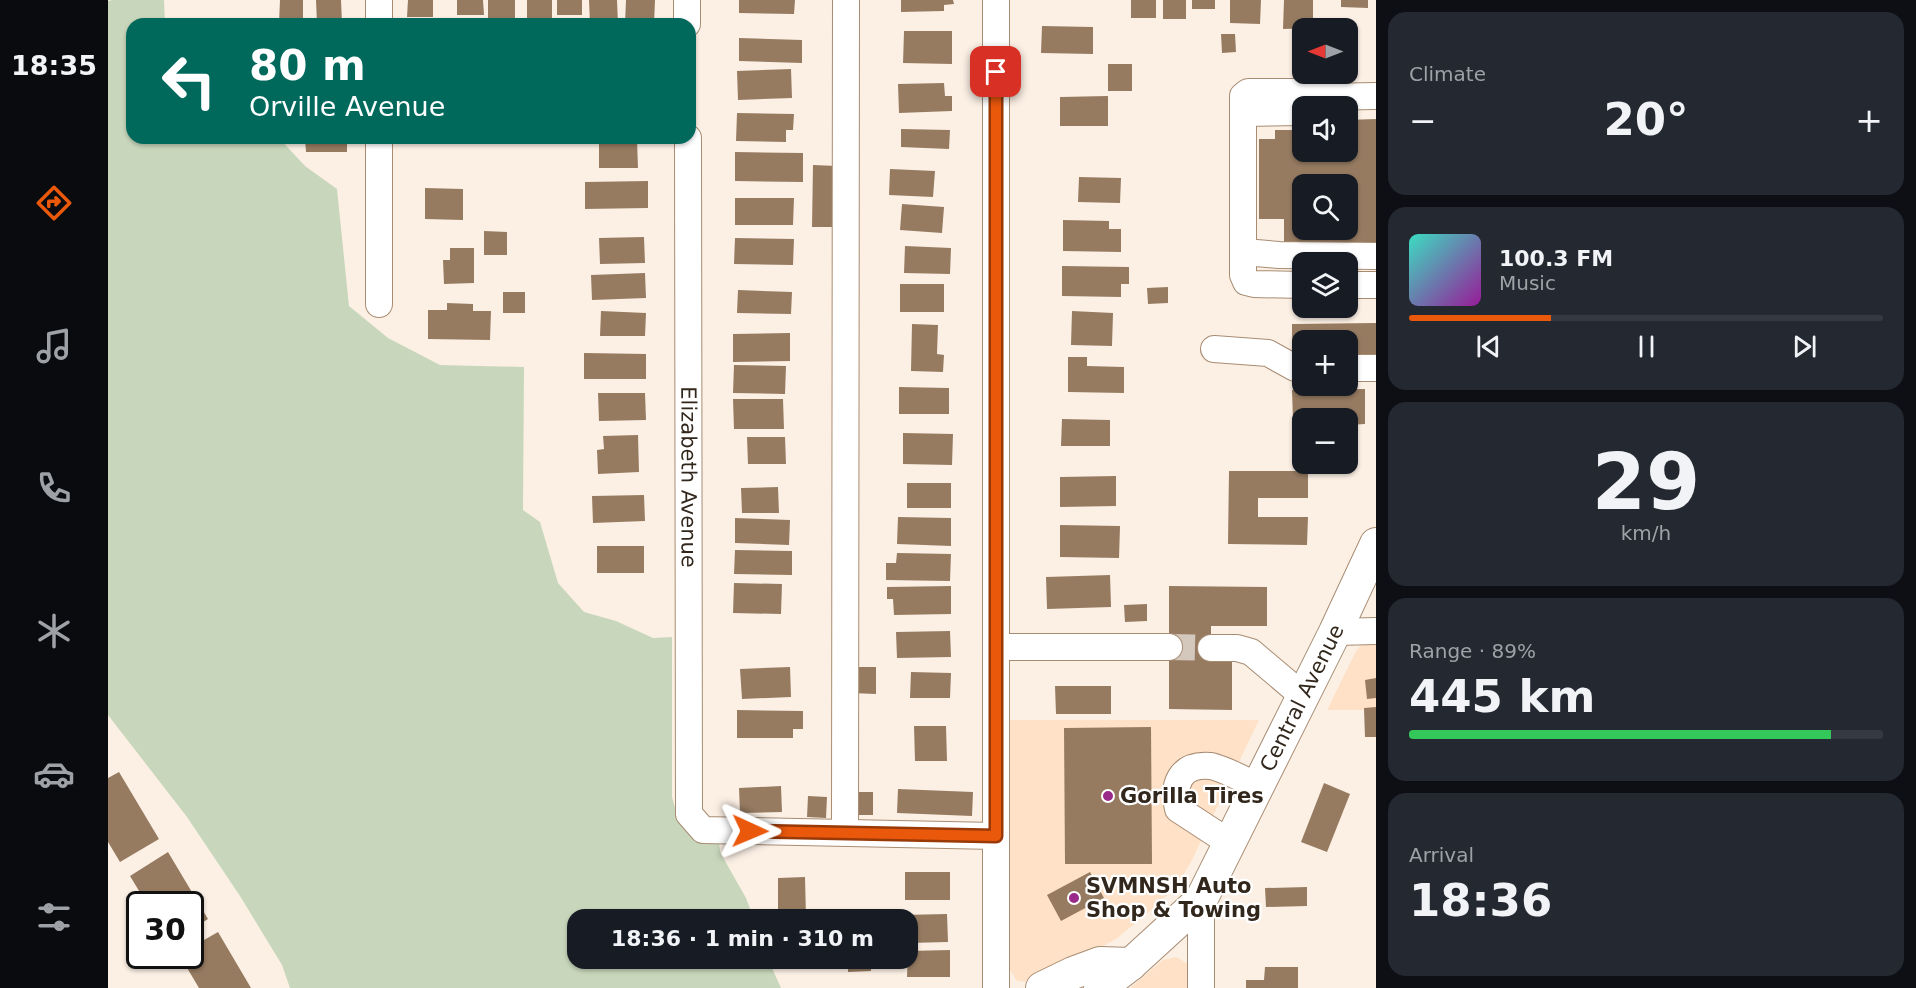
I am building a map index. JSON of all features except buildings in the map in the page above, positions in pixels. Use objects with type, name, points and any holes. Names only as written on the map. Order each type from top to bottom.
[{"type":"main road","name":"Central Avenue","points":[[1201,900],[1335,632],[1376,544]]},
{"type":"main road","points":[[1100,988],[1131,964],[1201,900]]},
{"type":"main road","points":[[1042,988],[1100,963],[1131,964]]},
{"type":"street","points":[[379,0],[379,18]]},
{"type":"street","points":[[687,0],[687,18]]},
{"type":"street","points":[[846,0],[845,833],[996,836]]},
{"type":"street","points":[[996,0],[996,988]]},
{"type":"street","points":[[1292,285],[1254,284],[1246,282],[1243,275],[1243,96],[1248,92],[1303,92],[1309,96]]},
{"type":"street","points":[[1358,98],[1376,96]]},
{"type":"street","points":[[1243,113],[1292,112]]},
{"type":"street","points":[[379,144],[379,304]]},
{"type":"street","name":"Elizabeth Avenue","points":[[688,144],[689,814],[703,830],[845,833]]},
{"type":"street","points":[[1244,252],[1279,255],[1376,256]]},
{"type":"street","points":[[1358,285],[1376,285]]},
{"type":"street","points":[[1214,349],[1268,352],[1292,366]]},
{"type":"street","points":[[1358,368],[1376,368]]},
{"type":"street","points":[[1335,632],[1376,632]]},
{"type":"street","points":[[996,647],[1169,647]]},
{"type":"street","points":[[1211,648],[1236,648],[1251,652],[1303,696]]},
{"type":"street","points":[[1230,843],[1178,809],[1176,787],[1180,778],[1185,772],[1197,767],[1212,766],[1258,786]]},
{"type":"street","name":"Central Avenue","points":[[1201,900],[1201,988]]},
{"type":"shaded area","points":[[1376,639],[1376,710],[1327,710],[1356,651],[1362,644]]},
{"type":"shaded area","points":[[1009,720],[1259,720],[1191,862],[1176,887],[1116,939],[1044,978],[1029,982],[1017,981],[1010,970]]},
{"type":"shaded area","points":[[1176,957],[1190,965],[1189,988],[1130,988],[1163,960]]},
{"type":"green space","points":[[164,0],[165,18],[126,18],[126,144],[285,144],[305,166],[337,189],[349,306],[388,338],[440,365],[524,367],[523,510],[540,522],[558,583],[584,612],[616,621],[653,638],[672,637],[672,797],[675,809],[685,830],[697,836],[719,840],[720,852],[750,909],[567,909],[567,969],[772,969],[781,988],[290,988],[282,965],[240,896],[187,817],[108,715],[108,1]]},
{"type":"tunnel","points":[[1169,647],[1211,648]]},
{"type":"place","name":"Gorilla Tires","points":[[1108,796]]},
{"type":"place","name":"SVMNSH Auto Shop & Towing","points":[[1074,898]]},
{"type":"route","points":[[750,831],[996,836],[996,72]]}]
